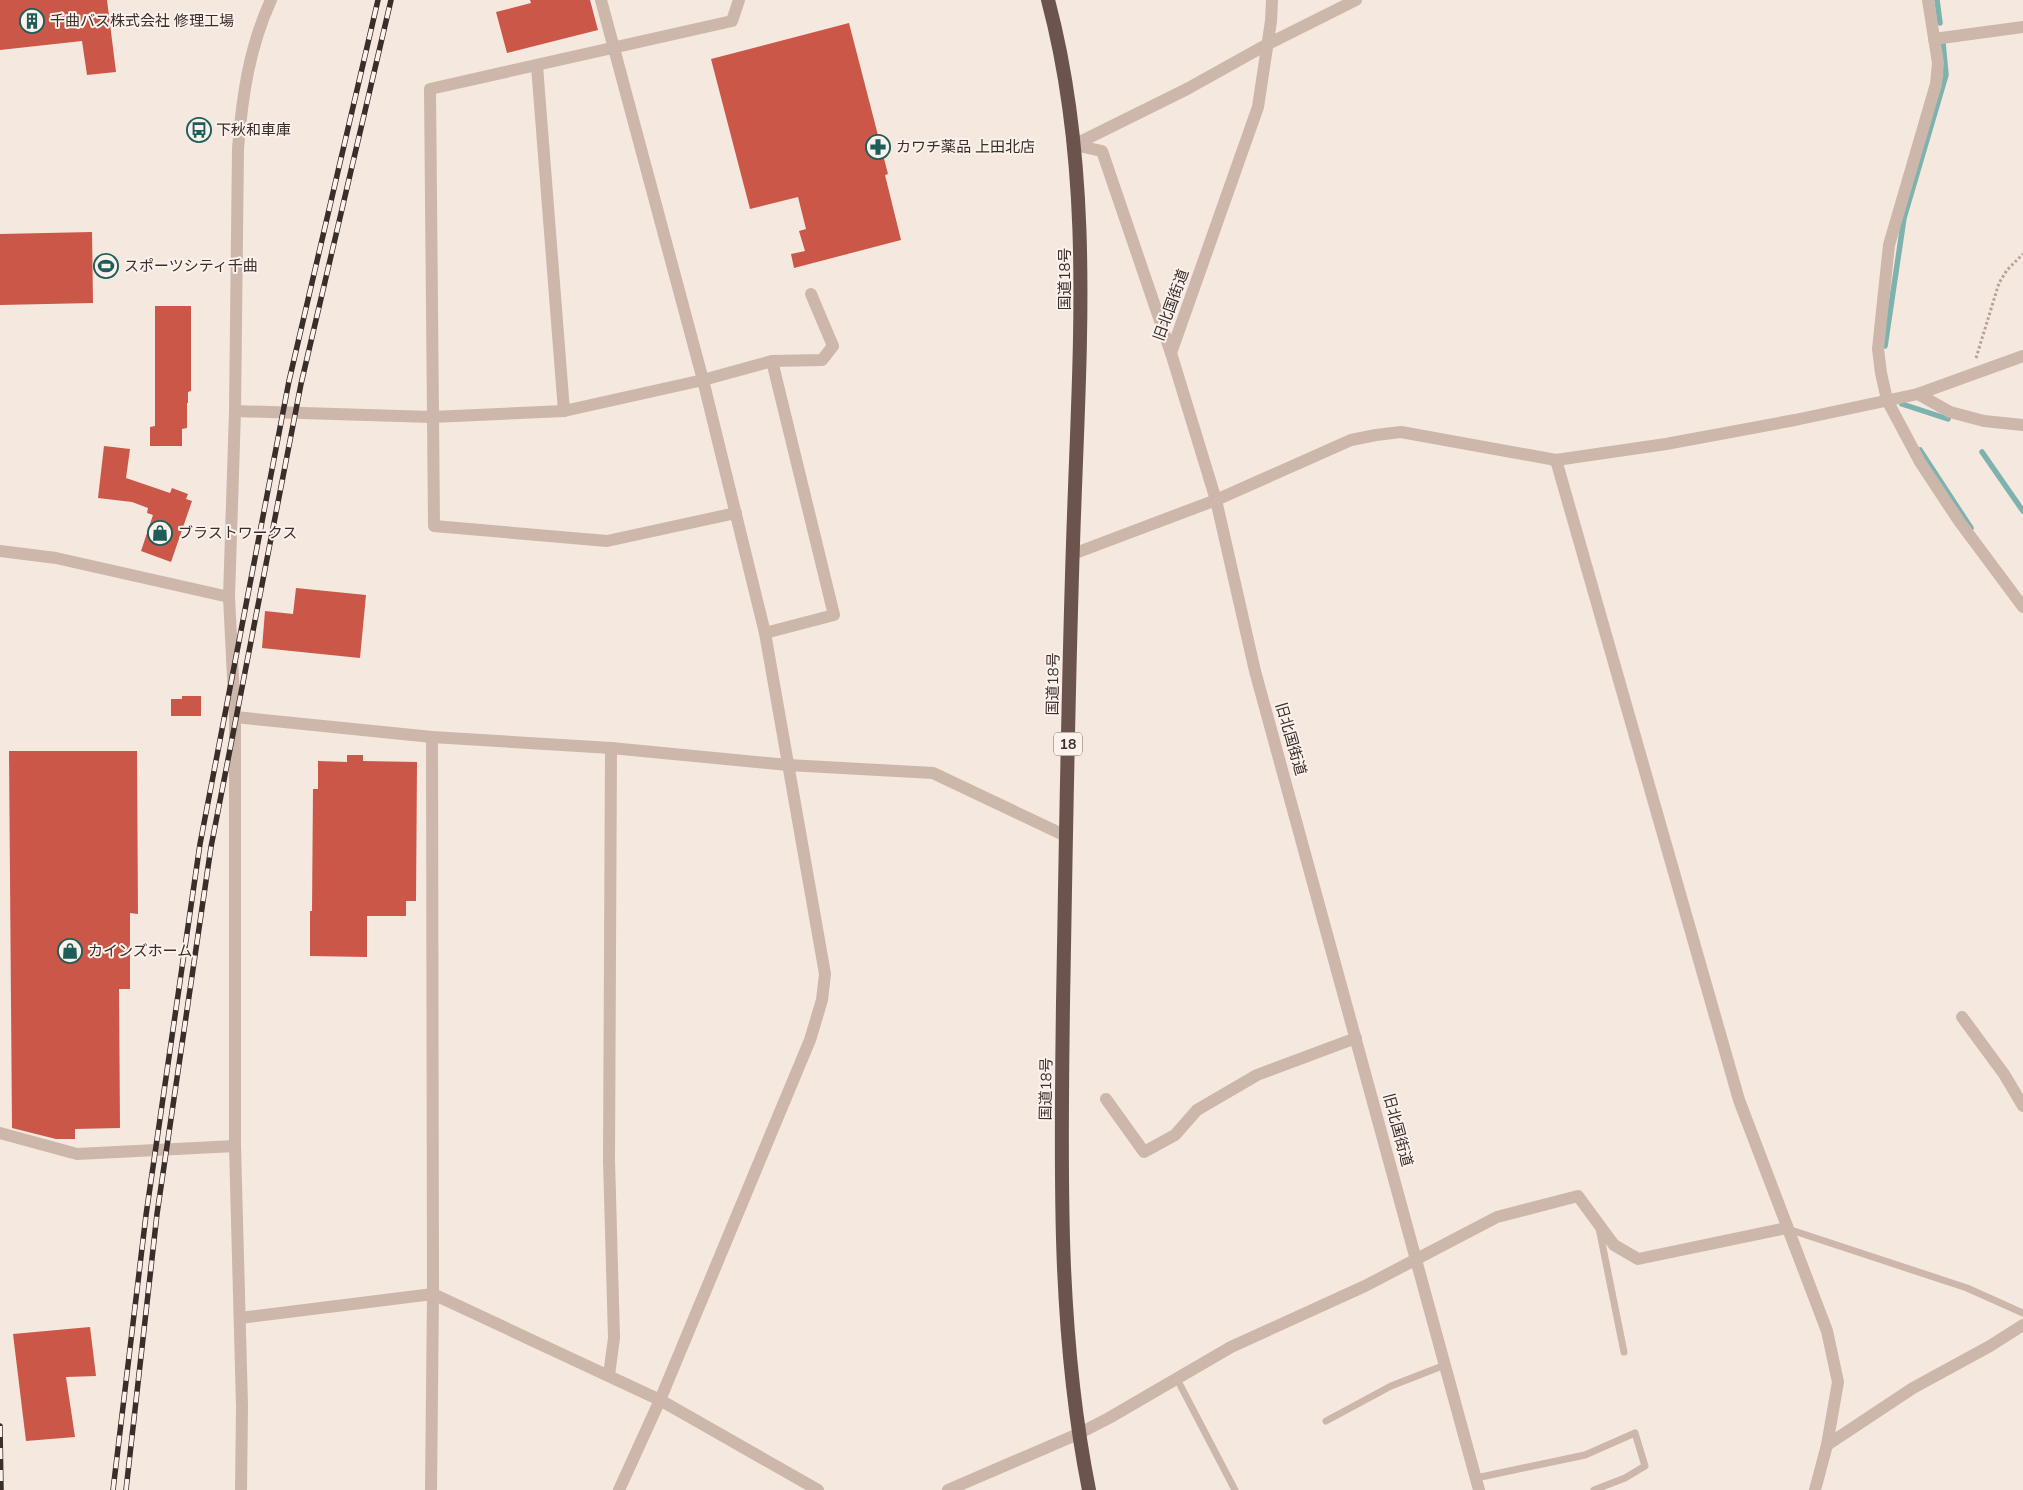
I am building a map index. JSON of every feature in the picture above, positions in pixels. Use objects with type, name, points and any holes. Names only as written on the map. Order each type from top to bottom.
[{"type":"highway","name":"国道18号","points":[[1048,0],[1058,38],[1068,91],[1081,243],[1066,836],[1061,1171],[1064,1268],[1078,1434],[1089,1490]]},
{"type":"street","points":[[241,1490],[242,1406],[235,1146],[235,718],[229,597],[235,411],[238,149],[244,84],[256,36],[270,0]]},
{"type":"street","points":[[601,0],[702,380],[765,633],[825,974],[822,1000],[810,1040],[660,1400],[619,1490]]},
{"type":"street","points":[[736,513],[607,541],[434,526],[430,89],[732,21],[739,0]]},
{"type":"street","name":"旧北国街道","points":[[1272,0],[1271,21],[1258,107],[1172,353],[1216,500],[1255,671],[1478,1484]]},
{"type":"street","points":[[1074,145],[1187,89],[1266,45],[1356,0]]},
{"type":"street","points":[[1928,0],[1938,63],[1936,84],[1890,245],[1878,349],[1881,373],[1888,400],[1911,445],[1959,521],[2023,607]]},
{"type":"street","points":[[1934,39],[2023,27]]},
{"type":"street","points":[[537,66],[564,411]]},
{"type":"street","points":[[1074,145],[1102,150],[1172,353]]},
{"type":"street","points":[[235,411],[432,417],[564,411],[702,380],[772,361],[822,360],[833,346],[811,294]]},
{"type":"street","points":[[1073,554],[1216,500],[1351,440],[1401,432],[1556,460],[1666,444],[1795,420],[1918,394],[1973,376],[2023,356]]},
{"type":"street","points":[[765,633],[834,615],[772,361]]},
{"type":"street","points":[[1918,394],[1950,412],[1984,421],[2023,425]]},
{"type":"street","points":[[1556,460],[1739,1100],[1827,1331],[1838,1382],[1827,1445],[1815,1490]]},
{"type":"street","points":[[0,551],[56,558],[229,597]]},
{"type":"street","points":[[235,718],[432,737],[611,748],[788,765],[933,773],[1066,836]]},
{"type":"street","points":[[431,1490],[433,1294],[432,737]]},
{"type":"street","points":[[609,1375],[614,1338],[609,1160],[611,748]]},
{"type":"street","points":[[1962,1017],[2004,1074],[2023,1106]]},
{"type":"street","points":[[1106,1099],[1144,1152],[1175,1135],[1197,1110],[1257,1075],[1356,1038]]},
{"type":"street","points":[[0,1134],[77,1154],[235,1146]]},
{"type":"street","points":[[948,1490],[1078,1434],[1231,1347],[1365,1286],[1497,1217],[1578,1196],[1614,1245],[1638,1259],[1787,1228]]},
{"type":"street","points":[[240,1318],[433,1294],[660,1400],[818,1490]]},
{"type":"street","points":[[1827,1445],[1913,1388],[1990,1346],[2023,1325]]},
{"type":"lane","points":[[1598,1223],[1624,1352]]},
{"type":"lane","points":[[1787,1228],[1968,1288],[2023,1314]]},
{"type":"lane","points":[[1326,1421],[1391,1386],[1445,1364]]},
{"type":"lane","points":[[1177,1379],[1235,1490]]},
{"type":"lane","points":[[1478,1484],[1585,1455],[1635,1433],[1645,1466],[1625,1478],[1594,1490]]},
{"type":"path","points":[[1973,376],[1976,354],[1999,283],[2007,270],[2023,254]]},
{"type":"building","points":[[0,0],[107,0],[116,72],[87,75],[82,41],[0,50]]},
{"type":"building","points":[[530,0],[590,0],[598,30],[507,53],[496,12],[531,3]]},
{"type":"building","points":[[849,23],[888,174],[885,175],[901,240],[794,268],[791,254],[805,251],[799,231],[806,229],[798,197],[750,209],[711,59]]},
{"type":"building","points":[[92,232],[93,303],[0,305],[0,234]]},
{"type":"building","points":[[155,306],[191,306],[191,391],[188,392],[187,428],[182,429],[182,446],[150,446],[150,427],[155,426]]},
{"type":"building","points":[[104,446],[130,449],[126,478],[170,493],[172,488],[188,494],[186,499],[192,501],[171,562],[141,551],[153,515],[147,513],[148,508],[132,502],[98,498]]},
{"type":"building","points":[[296,588],[366,595],[360,658],[262,648],[265,611],[293,614]]},
{"type":"building","points":[[182,696],[201,696],[201,716],[171,716],[171,699],[182,699]]},
{"type":"building","name":"カインズホーム","points":[[9,751],[137,751],[138,914],[130,913],[130,989],[119,989],[120,1128],[75,1129],[75,1139],[56,1139],[12,1128]]},
{"type":"building","points":[[347,755],[363,755],[363,761],[417,762],[416,901],[406,901],[406,916],[367,916],[367,957],[310,956],[313,789],[318,789],[318,761],[347,762]]},
{"type":"building","points":[[90,1327],[96,1376],[66,1377],[75,1437],[26,1441],[13,1334]]},
{"type":"waterway","points":[[1937,0],[1940,23]]},
{"type":"waterway","points":[[1885,346],[1904,218],[1946,75],[1943,43]]},
{"type":"waterway","points":[[1902,404],[1948,419]]},
{"type":"waterway","points":[[1920,450],[1971,528]]},
{"type":"waterway","points":[[1982,452],[2023,511]]},
{"type":"railway","points":[[113,1490],[146,1215],[200,844],[289,381],[378,0]]},
{"type":"railway","points":[[126,1490],[157,1214],[211,847],[301,384],[391,0]]},
{"type":"railway","points":[[0,1426],[1,1490]]},
{"type":"place","name":"千曲バス株式会社 修理工場","points":[[32,21]]},
{"type":"place","name":"下秋和車庫","points":[[199,130]]},
{"type":"place","name":"カワチ薬品 上田北店","points":[[878,147]]},
{"type":"place","name":"スポーツシティ千曲","points":[[106,266]]},
{"type":"place","name":"ブラストワークス","points":[[160,533]]},
{"type":"place","name":"カインズホーム","points":[[70,951]]}]
